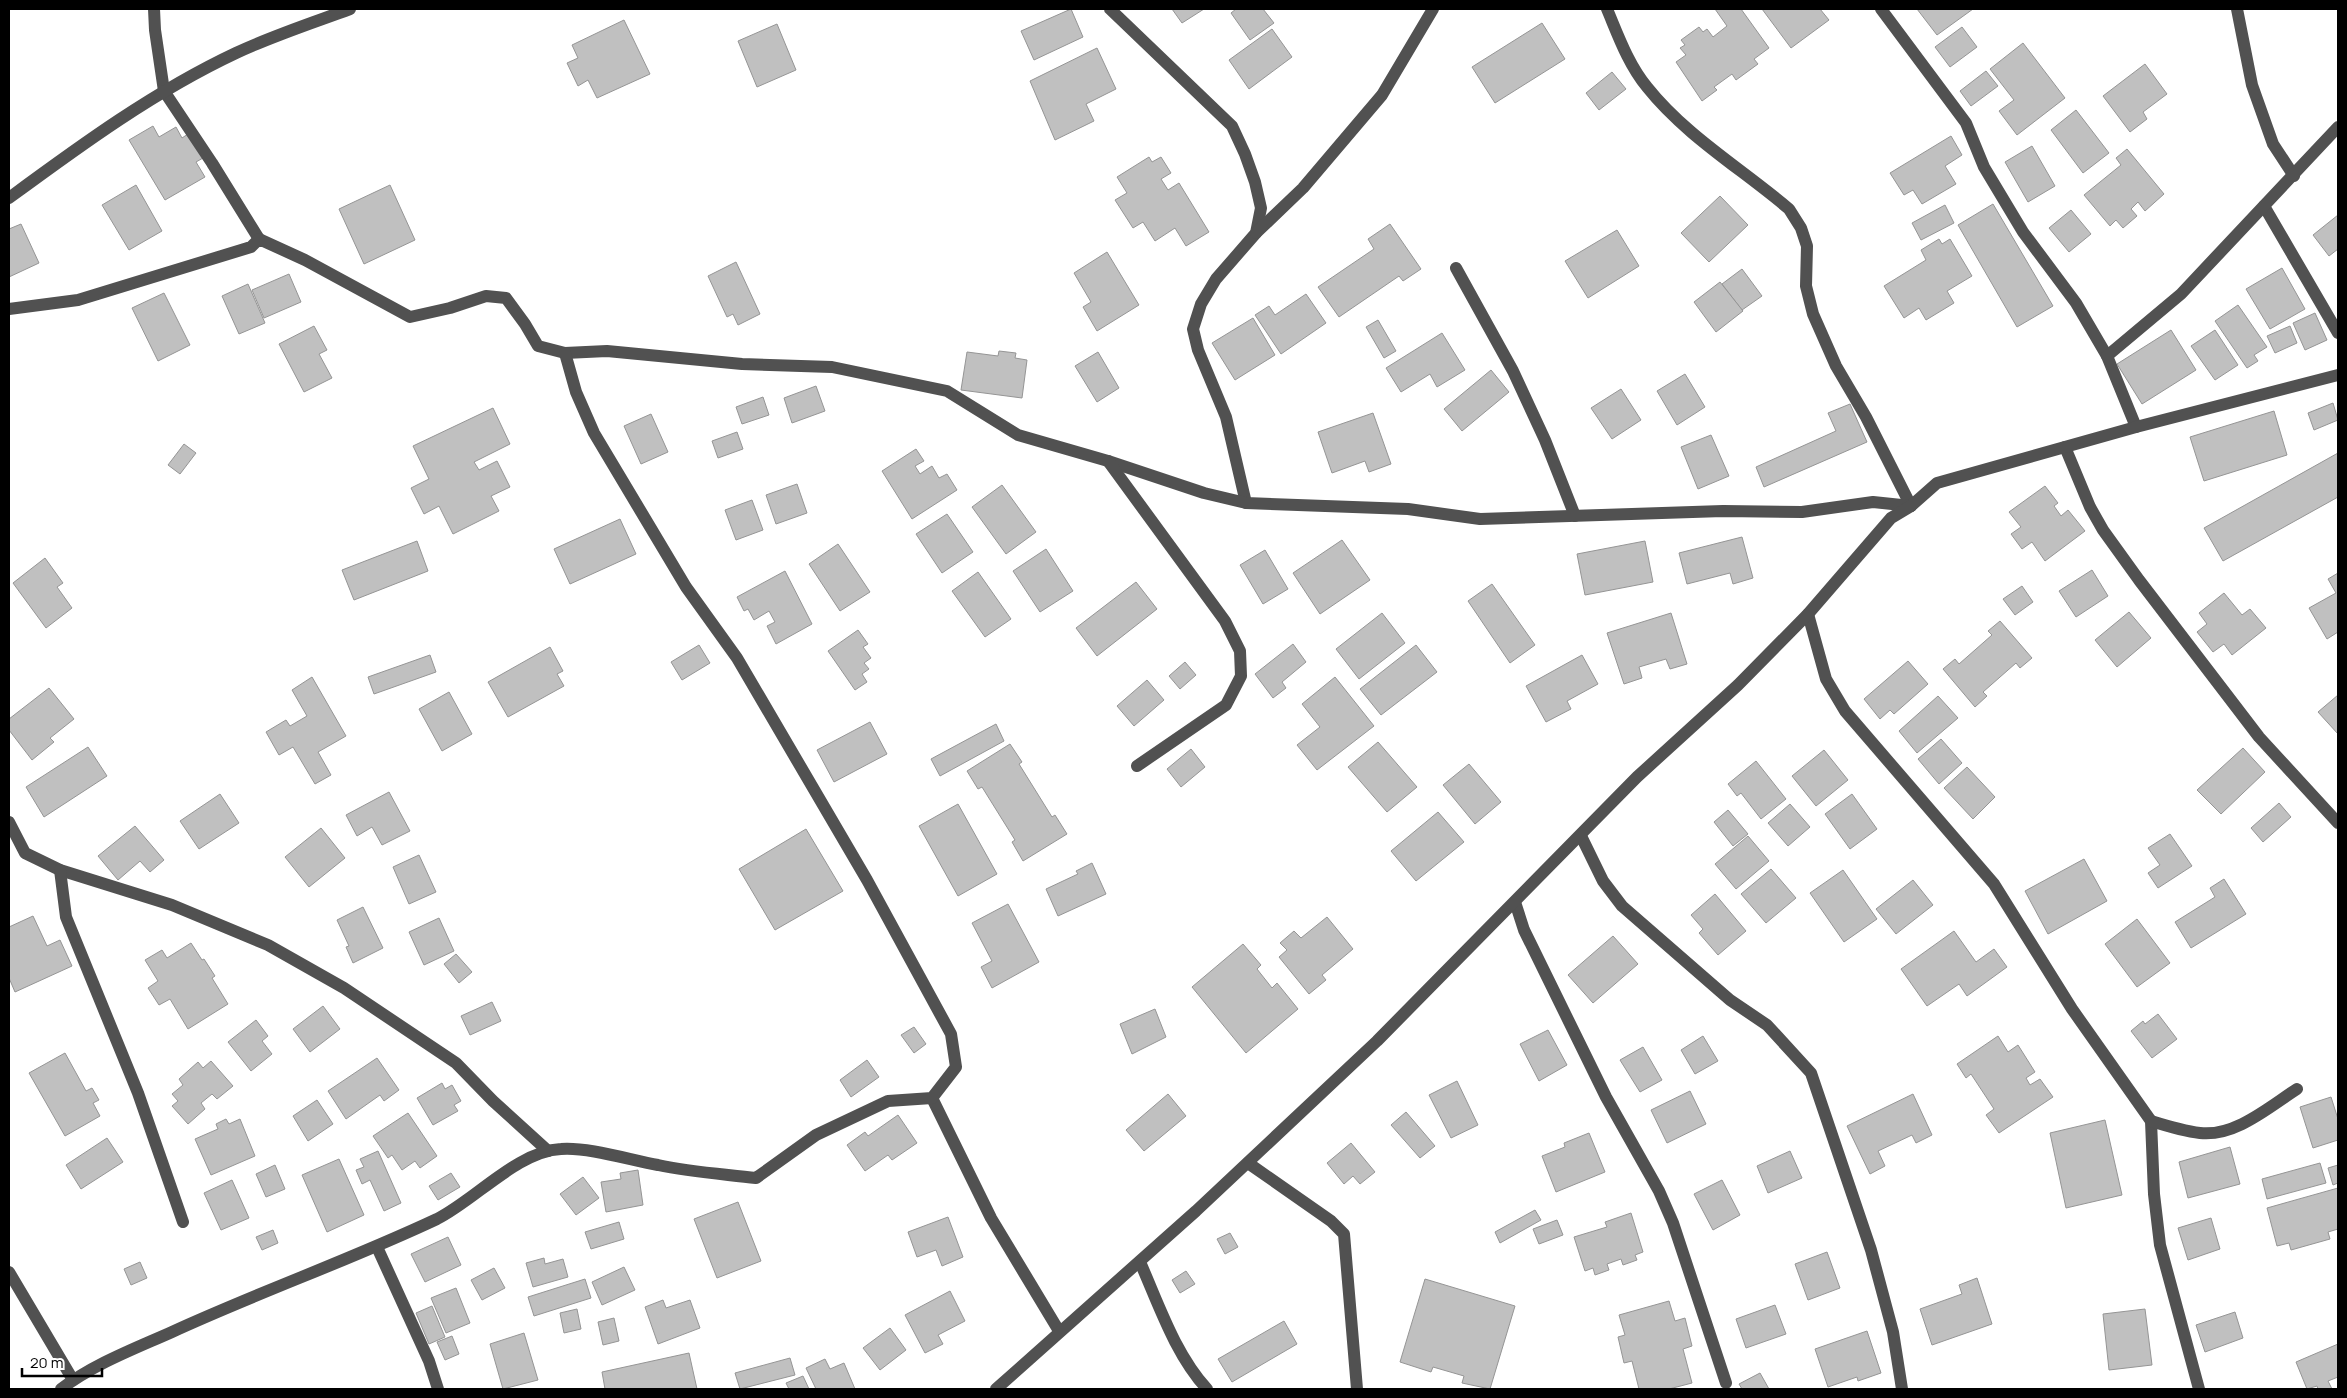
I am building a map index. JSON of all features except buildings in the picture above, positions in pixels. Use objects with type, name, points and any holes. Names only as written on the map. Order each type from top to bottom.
[{"type":"street","points":[[154,9],[155,30],[164,91],[212,163],[259,239],[305,260],[410,316],[450,308],[486,296],[506,298],[538,346],[565,353],[608,351],[742,364],[832,367],[947,391],[1018,435],[1108,461],[1204,493],[1246,503],[1408,509],[1480,519],[1723,511],[1802,512],[1873,502],[1911,506]]},
{"type":"street","points":[[9,198],[69,154],[164,91],[237,52],[350,9]]},
{"type":"street","points":[[1110,9],[1232,126],[1255,182],[1261,208],[1256,232]]},
{"type":"street","points":[[1246,503],[1226,417],[1198,350],[1194,329],[1201,304],[1216,280],[1256,232],[1303,188],[1382,95],[1433,9]]},
{"type":"street","points":[[1607,9],[1628,59],[1646,86],[1678,119],[1790,209],[1801,228],[1807,246],[1806,286],[1813,314],[1836,366],[1866,417],[1911,506]]},
{"type":"street","points":[[1881,9],[1963,117],[1984,167],[2023,232],[2076,303],[2107,356],[2136,427]]},
{"type":"street","points":[[2237,9],[2252,85],[2273,144],[2294,176]]},
{"type":"street","points":[[2107,356],[2181,294],[2294,176],[2338,127]]},
{"type":"street","points":[[2264,206],[2338,333]]},
{"type":"street","points":[[9,309],[78,300],[251,247],[259,239]]},
{"type":"street","points":[[1456,268],[1513,371],[1545,440],[1575,516]]},
{"type":"street","points":[[61,1389],[113,1359],[237,1302],[377,1247],[441,1216],[535,1154],[562,1148],[608,1154],[694,1171],[756,1178],[816,1135],[888,1101],[932,1098],[956,1067],[951,1034],[866,880],[737,658],[686,587],[594,434],[576,392],[565,353]]},
{"type":"street","points":[[996,1389],[1059,1331],[1140,1262],[1377,1041],[1637,778],[1738,685],[1808,614],[1891,518],[1911,506],[1937,483],[2136,427],[2338,375]]},
{"type":"street","points":[[2065,447],[2077,480],[2095,515],[2139,580],[2259,737],[2338,823]]},
{"type":"street","points":[[1108,461],[1225,621],[1240,651],[1241,676],[1226,705],[1137,766]]},
{"type":"street","points":[[1808,614],[1826,679],[1845,711],[1994,884],[2072,1009],[2151,1121],[2154,1194],[2160,1245],[2199,1389]]},
{"type":"street","points":[[9,822],[25,853],[60,870],[172,905],[268,945],[344,988],[456,1063],[493,1101],[548,1151]]},
{"type":"street","points":[[1581,836],[1603,882],[1622,906],[1730,1000],[1767,1025],[1811,1073],[1871,1250],[1893,1332],[1902,1389]]},
{"type":"street","points":[[60,870],[66,917],[138,1093],[183,1222]]},
{"type":"street","points":[[1515,902],[1524,930],[1606,1097],[1660,1191],[1673,1223],[1726,1383]]},
{"type":"street","points":[[2151,1121],[2201,1133],[2218,1133],[2259,1113],[2297,1089]]},
{"type":"street","points":[[932,1098],[991,1218],[1059,1331]]},
{"type":"street","points":[[1248,1163],[1331,1221],[1344,1234],[1357,1389]]},
{"type":"street","points":[[377,1247],[429,1361],[438,1389]]},
{"type":"street","points":[[1140,1262],[1172,1335],[1192,1374],[1207,1389]]},
{"type":"street","points":[[9,1272],[74,1380]]}]
